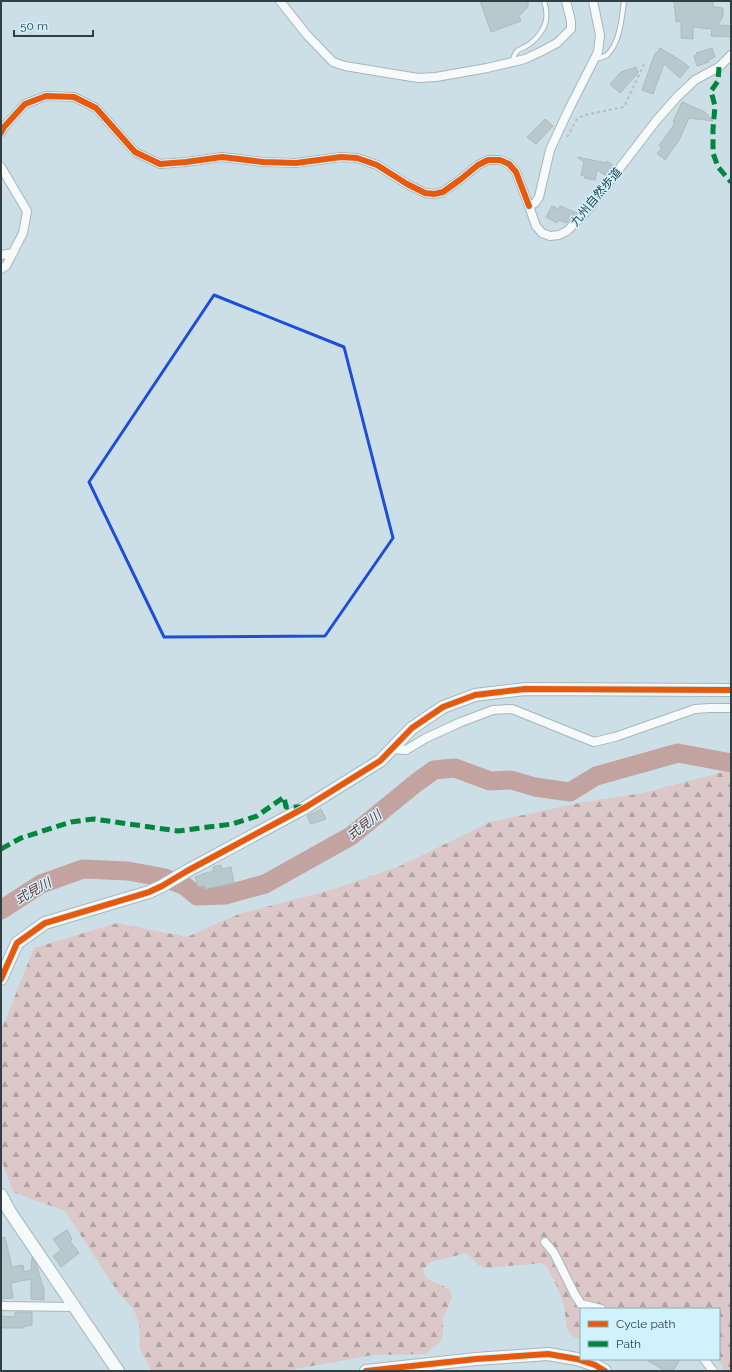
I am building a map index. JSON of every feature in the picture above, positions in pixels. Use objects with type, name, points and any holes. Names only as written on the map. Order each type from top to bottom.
[{"type":"street","points":[[280,1],[307,35],[333,62],[345,66],[418,78],[444,76],[512,62],[525,59],[542,51],[557,43],[570,29],[571,21],[566,1]]},
{"type":"street","points":[[530,206],[535,203],[539,197],[550,150],[568,111],[595,60],[600,40],[600,29],[593,1]]},
{"type":"street","name":"九州自然歩道","points":[[1,133],[4,127],[25,104],[46,96],[74,97],[96,108],[135,152],[160,164],[222,157],[263,162],[296,163],[341,158],[358,158],[377,165],[425,194],[434,194],[442,192],[461,180],[478,165],[488,160],[500,160],[509,164],[516,172],[530,206],[536,226],[542,232],[550,236],[560,235],[567,231],[586,212],[676,97],[695,80],[719,67],[731,55]]},
{"type":"street","points":[[1,167],[27,211],[23,233],[6,266],[1,269]]},
{"type":"street","points":[[1,255],[13,253]]},
{"type":"street","points":[[1,979],[17,943],[45,923],[149,892],[162,886],[306,807],[380,761],[412,728],[443,707],[475,695],[525,689],[731,690]]},
{"type":"street","points":[[392,749],[406,750],[426,738],[461,722],[493,710],[512,709],[594,742],[615,737],[695,709],[731,708]]},
{"type":"street","points":[[1,1195],[10,1212],[118,1371]]},
{"type":"street","points":[[545,1242],[554,1253],[575,1296],[581,1304],[598,1308]]},
{"type":"street","points":[[1,1306],[74,1307]]},
{"type":"street","points":[[366,1371],[548,1354],[577,1359],[595,1365],[605,1371]]},
{"type":"street","points":[[705,1360],[713,1371]]},
{"type":"lane","points":[[512,62],[518,49],[530,43],[545,25],[548,16],[544,1]]},
{"type":"lane","points":[[595,60],[606,55],[615,42],[621,24],[624,1]]},
{"type":"path","points":[[567,137],[577,119],[584,115],[624,107],[644,62]]},
{"type":"highlighted area","points":[[214,295],[344,347],[393,538],[325,636],[164,637],[89,482]]},
{"type":"green space","points":[[731,770],[731,1371],[724,1371],[720,1360],[720,1308],[580,1308],[579,1339],[568,1331],[564,1306],[560,1295],[553,1277],[543,1263],[485,1268],[478,1265],[467,1253],[430,1262],[423,1270],[426,1278],[449,1289],[452,1297],[443,1319],[443,1335],[440,1342],[425,1354],[373,1355],[296,1369],[293,1371],[151,1371],[140,1348],[139,1324],[134,1310],[117,1291],[65,1211],[13,1192],[1,1159],[1,1031],[34,948],[117,923],[187,937],[239,914],[331,890],[400,866],[490,822],[579,803],[643,793]]},
{"type":"building","points":[[480,1],[528,1],[528,7],[519,16],[521,21],[491,32]]},
{"type":"building","points":[[674,1],[713,1],[713,7],[723,8],[723,16],[718,25],[731,26],[731,37],[711,36],[712,29],[693,27],[693,39],[681,38],[681,21],[676,22]]},
{"type":"building","points":[[660,48],[689,67],[680,78],[664,64],[653,94],[642,90],[655,53],[657,53]]},
{"type":"building","points":[[712,48],[715,57],[708,60],[709,62],[697,66],[694,56],[697,55],[696,53]]},
{"type":"building","points":[[636,67],[638,73],[620,93],[610,84],[621,72]]},
{"type":"building","points":[[682,102],[705,112],[713,121],[689,118],[679,140],[665,160],[657,153],[662,148],[659,146],[675,123],[673,122]]},
{"type":"building","points":[[545,119],[553,126],[536,144],[527,137]]},
{"type":"building","points":[[578,157],[606,163],[607,161],[614,166],[607,176],[597,170],[595,180],[584,178],[585,176],[581,175],[584,162]]},
{"type":"building","points":[[552,206],[559,209],[560,206],[577,213],[566,223],[559,220],[557,223],[546,217]]},
{"type":"building","points":[[321,809],[326,819],[311,824],[307,816]]},
{"type":"building","points":[[221,865],[222,869],[231,867],[234,883],[205,889],[204,885],[198,887],[195,877],[214,871],[213,867]]},
{"type":"building","points":[[67,1230],[72,1239],[70,1241],[79,1253],[61,1267],[53,1256],[61,1250],[53,1239]]},
{"type":"building","points":[[5,1237],[12,1267],[23,1265],[24,1272],[31,1270],[32,1257],[36,1263],[44,1287],[44,1300],[31,1299],[31,1279],[11,1283],[13,1298],[1,1299],[1,1238]]},
{"type":"building","points":[[15,1312],[32,1312],[32,1325],[24,1326],[24,1328],[1,1328],[1,1316],[15,1317]]},
{"type":"building","points":[[647,1360],[679,1360],[673,1371],[665,1371]]},
{"type":"waterway","name":"式見川","points":[[1,910],[41,884],[83,869],[128,871],[165,878],[185,886],[197,896],[225,895],[265,884],[351,836],[434,770],[455,768],[490,781],[511,780],[535,787],[570,792],[596,776],[678,753],[731,763]]},
{"type":"marked path","points":[[719,67],[718,81],[711,91],[715,106],[713,153],[718,167],[731,182]]},
{"type":"marked path","points":[[1,849],[21,838],[71,822],[94,819],[178,831],[232,824],[257,816],[284,797],[286,807],[304,807]]},
{"type":"cycle path","points":[[1,133],[4,127],[25,104],[46,96],[74,97],[96,108],[135,152],[160,164],[222,157],[263,162],[296,163],[341,157],[357,158],[377,165],[407,184],[425,193],[434,194],[443,192],[478,165],[488,160],[500,160],[509,164],[516,172],[529,206]]},
{"type":"cycle path","points":[[1,979],[17,943],[45,923],[149,892],[162,886],[306,807],[380,761],[412,728],[443,707],[475,695],[525,689],[731,690]]},
{"type":"cycle path","points":[[366,1371],[476,1359],[548,1354],[577,1359],[595,1365],[605,1371]]}]
